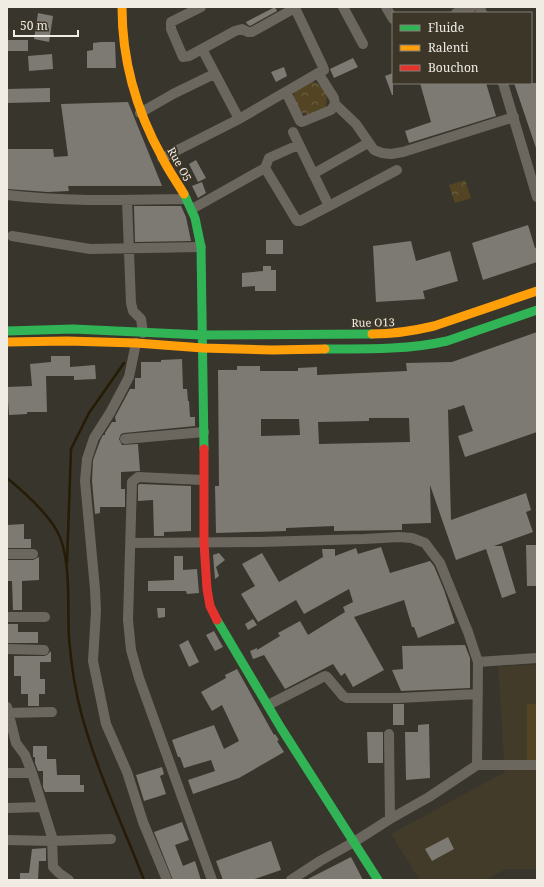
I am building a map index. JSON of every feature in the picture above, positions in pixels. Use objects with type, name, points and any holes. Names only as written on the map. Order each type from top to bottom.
[{"type":"main road","name":"Rue O5","points":[[122,7],[123,43],[132,90],[140,113],[162,158],[192,209],[201,247],[204,543],[207,589],[210,606],[281,728],[378,880]]},
{"type":"main road","name":"Rue O13","points":[[7,331],[73,329],[202,335],[401,333],[434,326],[537,291]]},
{"type":"main road","points":[[7,342],[67,341],[136,343],[203,348],[399,348],[447,341],[537,310]]},
{"type":"street","points":[[162,158],[324,70],[296,7],[252,32],[242,29],[235,31],[183,58],[170,25],[171,22],[201,7]]},
{"type":"street","points":[[343,7],[363,44]]},
{"type":"street","points":[[386,7],[392,17]]},
{"type":"street","points":[[459,12],[472,7]]},
{"type":"street","points":[[202,49],[238,118]]},
{"type":"street","points":[[318,73],[334,98],[335,104],[356,124],[374,150],[382,153],[391,154],[403,152],[514,117]]},
{"type":"street","points":[[140,113],[198,81],[214,74]]},
{"type":"street","points":[[503,84],[537,197]]},
{"type":"street","points":[[286,92],[300,121],[302,122],[331,110],[335,104]]},
{"type":"street","points":[[293,132],[329,206]]},
{"type":"street","points":[[313,174],[368,143]]},
{"type":"street","points":[[192,209],[266,168],[269,158],[298,145]]},
{"type":"street","points":[[266,168],[297,221],[300,221],[397,170]]},
{"type":"street","points":[[7,195],[57,200],[186,199]]},
{"type":"street","points":[[127,200],[132,308],[141,319],[143,333]]},
{"type":"street","points":[[12,236],[90,249],[201,247]]},
{"type":"street","points":[[136,343],[129,377],[110,413],[94,438],[87,459],[85,481],[96,604],[93,661],[106,724],[126,772],[143,822],[168,880]]},
{"type":"street","points":[[125,439],[204,432]]},
{"type":"street","points":[[203,480],[138,477],[132,482],[128,620],[131,650],[139,678],[212,880]]},
{"type":"street","points":[[131,543],[364,540],[399,537],[412,538],[425,543],[440,563],[468,632],[478,662],[477,765]]},
{"type":"street","points":[[7,554],[33,554]]},
{"type":"street","points":[[7,617],[45,616]]},
{"type":"street","points":[[7,649],[44,650]]},
{"type":"street","points":[[478,662],[537,658]]},
{"type":"street","points":[[268,706],[324,676],[327,677],[343,696],[347,698],[399,698],[478,694]]},
{"type":"street","points":[[52,712],[7,711],[12,743],[25,755],[32,773],[52,841],[53,867],[58,873],[69,880]]},
{"type":"street","points":[[389,734],[390,819]]},
{"type":"street","points":[[291,880],[320,861],[429,797],[477,765],[537,765]]},
{"type":"street","points":[[7,774],[32,773]]},
{"type":"street","points":[[7,808],[42,808]]},
{"type":"street","points":[[7,840],[52,841],[111,839]]},
{"type":"shaded area","points":[[537,665],[537,869],[506,869],[486,880],[420,880],[391,834],[505,772],[498,666]]},
{"type":"green space","points":[[310,81],[319,85],[325,90],[327,102],[326,107],[310,115],[302,113],[296,107],[293,99],[295,90]]},
{"type":"green space","points":[[465,180],[471,198],[455,203],[449,185]]},
{"type":"green space","points":[[527,704],[537,704],[537,760],[527,760]]},
{"type":"building","points":[[275,7],[277,11],[250,26],[247,24],[246,22]]},
{"type":"building","points":[[38,13],[53,16],[49,42],[34,39]]},
{"type":"building","points":[[7,40],[28,40],[28,51],[7,51]]},
{"type":"building","points":[[115,42],[116,68],[87,68],[87,51],[93,50],[93,43]]},
{"type":"building","points":[[52,54],[53,69],[29,71],[28,56]]},
{"type":"building","points":[[353,58],[358,67],[334,78],[330,69]]},
{"type":"building","points":[[284,67],[287,76],[276,82],[271,72]]},
{"type":"building","points":[[392,73],[393,95],[392,95],[385,76]]},
{"type":"building","points":[[537,83],[536,148],[514,84]]},
{"type":"building","points":[[420,84],[486,84],[496,116],[409,143],[405,131],[431,122]]},
{"type":"building","points":[[50,88],[50,102],[7,103],[7,89]]},
{"type":"building","points":[[128,102],[162,186],[68,186],[69,191],[48,192],[7,189],[7,149],[53,149],[54,157],[68,156],[61,104]]},
{"type":"building","points":[[196,160],[206,178],[198,182],[189,164]]},
{"type":"building","points":[[202,182],[206,193],[198,198],[192,186]]},
{"type":"building","points":[[134,206],[181,206],[186,217],[191,241],[135,242]]},
{"type":"building","points":[[528,225],[535,248],[537,247],[537,262],[483,280],[472,243]]},
{"type":"building","points":[[266,240],[283,240],[283,254],[266,254]]},
{"type":"building","points":[[411,241],[416,261],[450,251],[458,281],[423,291],[425,299],[376,302],[373,246]]},
{"type":"building","points":[[263,266],[271,266],[271,270],[276,270],[276,291],[255,291],[255,286],[242,287],[242,273],[263,271]]},
{"type":"building","points":[[537,332],[537,432],[465,457],[458,436],[473,431],[464,405],[449,410],[448,409],[451,520],[526,493],[531,510],[526,512],[533,532],[494,546],[502,546],[516,593],[502,598],[486,549],[456,560],[430,485],[431,523],[402,524],[402,530],[334,531],[334,526],[286,528],[286,531],[216,533],[215,486],[219,486],[218,370],[237,370],[237,366],[260,366],[260,371],[298,371],[298,368],[317,367],[317,375],[407,371],[406,363],[452,362]],"holes":[[[369,418],[409,418],[410,442],[319,444],[318,422],[369,421]],[[261,419],[299,419],[300,435],[261,436]]]},
{"type":"building","points":[[51,356],[70,356],[70,367],[95,365],[96,379],[74,380],[74,376],[46,376],[47,412],[27,412],[27,414],[9,415],[7,387],[32,386],[30,364],[51,362]]},
{"type":"building","points":[[182,359],[183,389],[187,389],[190,417],[195,417],[195,426],[121,434],[119,439],[122,445],[138,444],[140,471],[121,472],[121,489],[125,489],[125,507],[100,507],[100,513],[95,514],[92,481],[93,460],[103,435],[105,435],[112,422],[116,422],[115,417],[130,389],[135,389],[135,378],[141,378],[141,362],[161,362],[161,360]]},
{"type":"building","points":[[138,485],[191,486],[191,531],[164,532],[164,536],[154,536],[153,500],[138,501]]},
{"type":"building","points":[[24,524],[24,539],[31,539],[31,548],[7,548],[7,525]]},
{"type":"building","points":[[526,545],[537,545],[537,586],[527,586]]},
{"type":"building","points":[[381,547],[390,573],[430,561],[434,566],[444,590],[455,623],[418,638],[414,627],[412,627],[404,600],[354,617],[384,670],[353,687],[345,673],[341,676],[333,664],[285,689],[264,655],[253,659],[250,651],[257,648],[257,650],[280,636],[278,633],[300,621],[308,635],[345,612],[343,607],[353,602],[349,589],[304,614],[296,600],[258,622],[241,594],[255,586],[242,564],[262,553],[279,582],[323,557],[322,549],[335,549],[335,556],[356,548],[358,554]]},
{"type":"building","points":[[219,553],[225,560],[216,567],[219,576],[215,579],[213,555]]},
{"type":"building","points":[[174,556],[183,556],[183,570],[197,569],[199,593],[187,594],[186,591],[148,591],[148,581],[174,580]]},
{"type":"building","points":[[39,557],[39,580],[22,581],[22,610],[13,610],[12,581],[7,581],[7,560],[33,560]]},
{"type":"building","points":[[157,608],[165,608],[165,617],[158,618]]},
{"type":"building","points":[[253,619],[257,625],[248,630],[245,624]]},
{"type":"building","points":[[7,624],[18,624],[18,632],[38,632],[38,643],[7,643]]},
{"type":"building","points":[[214,631],[223,647],[215,651],[206,635]]},
{"type":"building","points":[[188,640],[199,662],[189,667],[179,645]]},
{"type":"building","points":[[465,645],[470,658],[470,688],[401,691],[392,670],[403,669],[402,646]]},
{"type":"building","points":[[51,651],[51,662],[40,662],[40,679],[45,679],[45,694],[39,694],[39,706],[28,706],[28,694],[21,694],[21,676],[14,676],[14,656],[44,656]]},
{"type":"building","points":[[237,669],[274,735],[275,734],[279,740],[277,741],[284,752],[239,778],[193,794],[188,780],[215,771],[211,760],[184,768],[172,740],[214,725],[224,749],[239,741],[222,705],[212,711],[201,692],[226,678],[225,675]]},
{"type":"building","points":[[393,704],[404,704],[404,725],[393,725]]},
{"type":"building","points":[[429,724],[430,778],[406,780],[405,732],[418,732],[418,725]]},
{"type":"building","points":[[367,732],[383,732],[383,763],[368,763]]},
{"type":"building","points":[[33,746],[47,746],[47,759],[56,759],[57,775],[80,775],[80,785],[84,785],[84,792],[45,792],[43,787],[43,771],[38,771],[35,763],[35,757],[33,757]]},
{"type":"building","points":[[162,767],[164,774],[160,776],[166,794],[144,801],[136,775]]},
{"type":"building","points":[[182,822],[189,840],[175,845],[183,866],[195,861],[201,880],[173,880],[154,832]]},
{"type":"building","points":[[448,837],[454,849],[432,861],[425,849]]},
{"type":"building","points":[[271,841],[281,870],[252,880],[223,880],[216,861]]},
{"type":"building","points":[[46,848],[46,861],[39,861],[38,880],[20,880],[20,873],[29,873],[32,849]]},
{"type":"building","points":[[351,857],[363,880],[306,880]]},
{"type":"waterway","points":[[67,563],[71,449],[89,413],[124,363]]},
{"type":"waterway","points":[[7,478],[41,509],[57,531],[62,542],[67,569],[69,638],[75,687],[88,737],[95,757],[144,880]]},
{"type":"traffic: fast","points":[[184,194],[195,218],[201,247],[204,449]]},
{"type":"traffic: fast","points":[[325,349],[386,348],[432,344],[447,341],[537,310]]},
{"type":"traffic: fast","points":[[7,331],[73,329],[202,335],[372,334]]},
{"type":"traffic: fast","points":[[217,620],[281,728],[378,880]]},
{"type":"traffic: slow","points":[[122,7],[128,65],[138,103],[167,167],[184,194]]},
{"type":"traffic: slow","points":[[372,334],[403,332],[434,326],[537,291]]},
{"type":"traffic: slow","points":[[7,342],[67,341],[136,343],[203,348],[272,350],[325,349]]},
{"type":"traffic: jam","points":[[204,449],[204,543],[207,589],[210,606],[217,620]]}]
